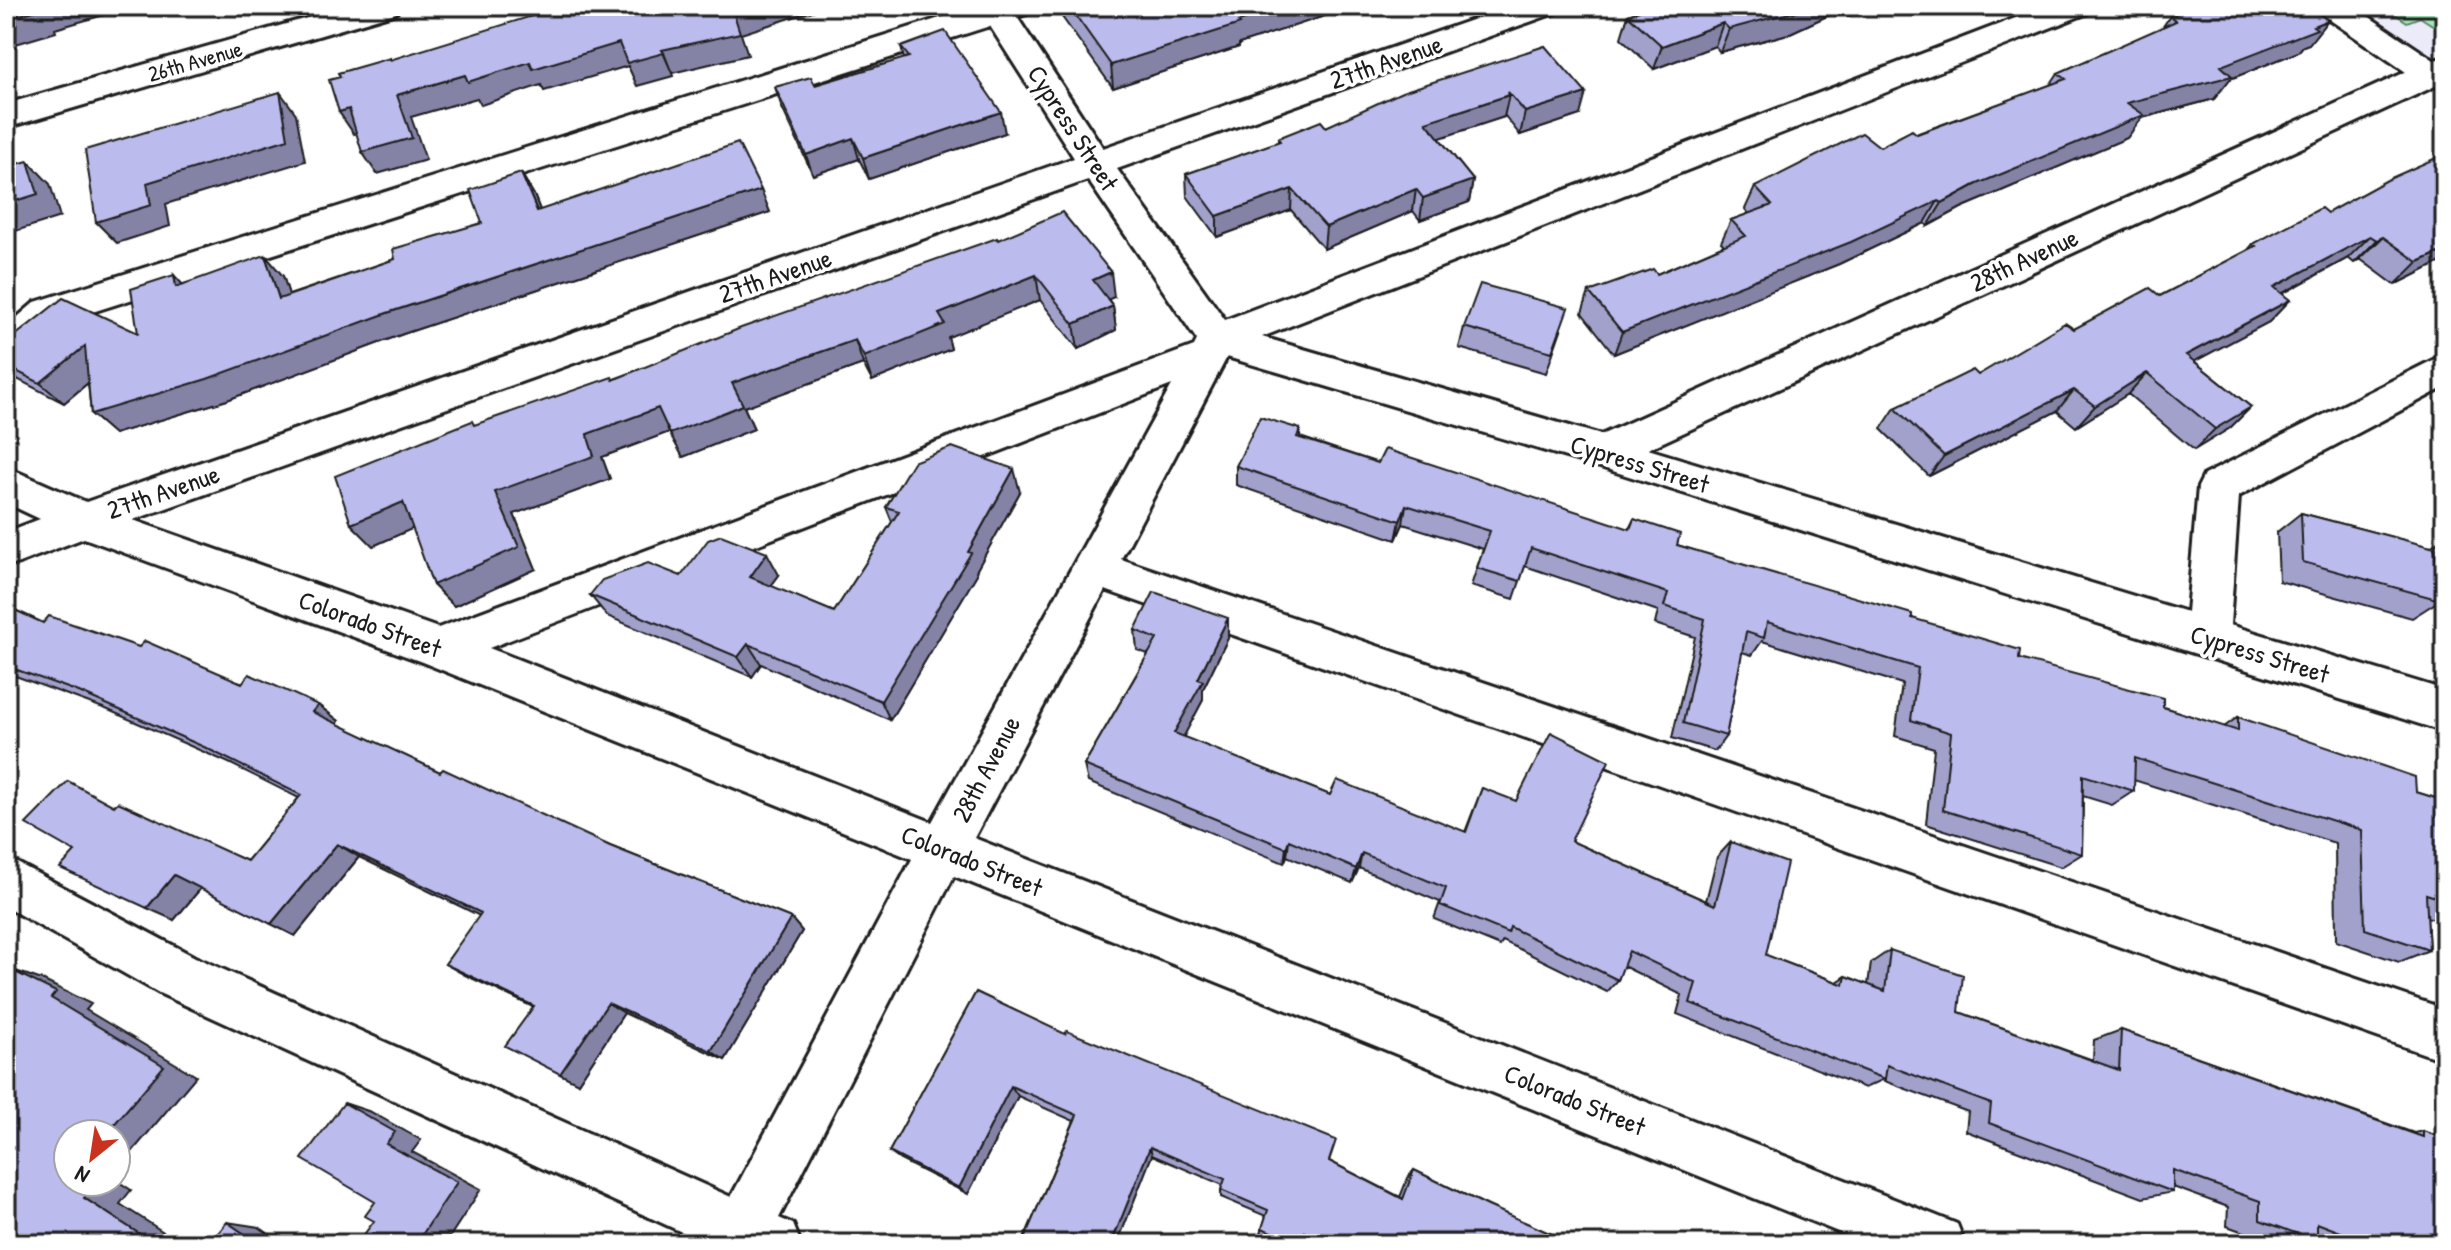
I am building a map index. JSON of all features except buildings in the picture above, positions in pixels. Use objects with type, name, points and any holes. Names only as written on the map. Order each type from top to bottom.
[{"type":"street","name":"26th Avenue","points":[[6,116],[385,6]]},
{"type":"street","name":"27th Avenue","points":[[6,550],[1544,6]]},
{"type":"street","points":[[438,648],[1211,348],[2077,6]]},
{"type":"street","points":[[2331,6],[2438,71]]},
{"type":"street","name":"Cypress Street","points":[[1004,8],[1095,164],[1211,348],[1603,452],[2445,711]]},
{"type":"street","points":[[6,350],[48,312],[1004,8]]},
{"type":"street","name":"28th Avenue","points":[[1603,452],[2438,71]]},
{"type":"street","name":"28th Avenue","points":[[751,1239],[943,849],[1211,348]]},
{"type":"street","points":[[2207,637],[2219,487],[2445,369]]},
{"type":"street","name":"Colorado Street","points":[[6,484],[84,520],[438,648],[1937,1244]]},
{"type":"street","points":[[1095,568],[2445,1035]]},
{"type":"street","points":[[6,881],[177,975],[751,1239]]},
{"type":"shaded area","points":[[2359,6],[2445,6],[2445,51],[2433,56]]},
{"type":"green space","points":[[2383,6],[2443,6],[2445,33],[2420,17],[2407,22]]}]
